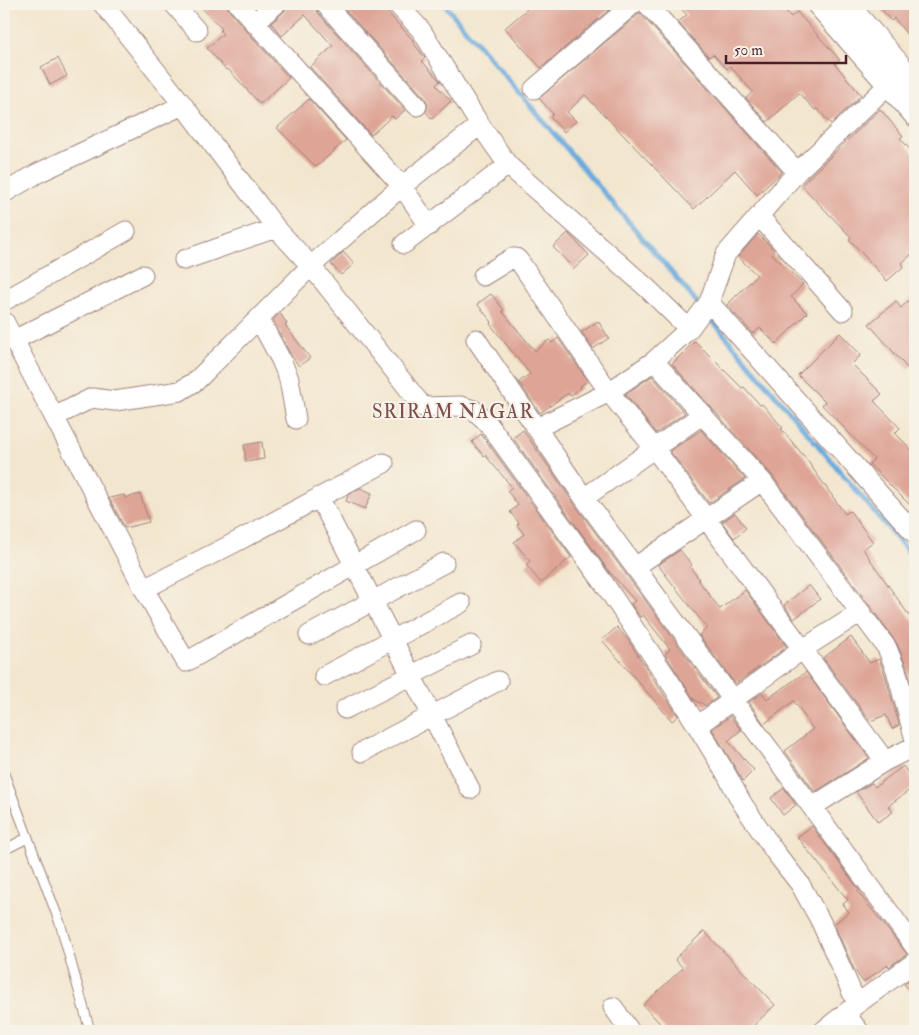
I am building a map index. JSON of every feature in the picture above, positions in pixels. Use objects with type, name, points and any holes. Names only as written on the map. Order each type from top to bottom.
[{"type":"street","points":[[103,4],[183,105],[276,228],[311,266],[423,407],[462,406],[474,410],[487,422],[604,582],[674,688],[742,803],[775,852],[800,884],[821,922],[859,1031]]},
{"type":"street","points":[[174,4],[197,31]]},
{"type":"street","points":[[238,4],[402,186],[429,226]]},
{"type":"street","points":[[254,23],[276,4]]},
{"type":"street","points":[[325,4],[417,106]]},
{"type":"street","points":[[397,4],[421,30],[480,125],[508,165],[647,288],[689,329]]},
{"type":"street","points":[[534,89],[633,4]]},
{"type":"street","points":[[647,4],[797,172]]},
{"type":"street","points":[[818,4],[915,115]]},
{"type":"street","points":[[848,4],[915,83]]},
{"type":"street","points":[[537,428],[609,392],[654,361],[689,329],[707,303],[726,254],[797,172],[889,84]]},
{"type":"street","points":[[4,193],[38,173],[183,105]]},
{"type":"street","points":[[54,417],[92,398],[115,401],[180,391],[196,381],[311,266],[402,186],[480,125]]},
{"type":"street","points":[[404,244],[508,165]]},
{"type":"street","points":[[759,216],[843,311]]},
{"type":"street","points":[[184,260],[276,228]]},
{"type":"street","points":[[4,301],[126,231]]},
{"type":"street","points":[[483,276],[512,258],[516,258],[609,392],[707,519],[885,762]]},
{"type":"street","points":[[14,340],[143,275]]},
{"type":"street","points":[[707,303],[915,534]]},
{"type":"street","points":[[259,319],[281,360],[288,379],[296,420]]},
{"type":"street","points":[[4,321],[144,589],[186,662],[416,530]]},
{"type":"street","points":[[476,339],[584,498],[915,947]]},
{"type":"street","points":[[654,361],[762,481],[888,648],[915,740]]},
{"type":"street","points":[[584,498],[703,414]]},
{"type":"street","points":[[144,589],[384,463]]},
{"type":"street","points":[[635,567],[762,481]]},
{"type":"street","points":[[319,497],[470,789]]},
{"type":"street","points":[[309,636],[444,563]]},
{"type":"street","points":[[324,676],[461,603]]},
{"type":"street","points":[[697,726],[803,649],[861,612]]},
{"type":"street","points":[[345,709],[471,645]]},
{"type":"street","points":[[362,752],[498,680]]},
{"type":"street","points":[[812,807],[885,762],[915,746]]},
{"type":"street","points":[[823,1031],[851,1008],[915,962]]},
{"type":"street","points":[[614,1007],[630,1031]]},
{"type":"lane","points":[[4,774],[61,926],[90,1031]]},
{"type":"lane","points":[[4,850],[27,838]]},
{"type":"building","points":[[198,4],[227,4],[230,12],[289,78],[260,104],[207,48],[223,34],[220,31],[222,29]]},
{"type":"building","points":[[287,4],[314,4],[317,12],[405,110],[395,119],[392,116],[371,135],[310,67],[333,46],[305,15],[282,36],[271,23],[284,12]]},
{"type":"building","points":[[340,4],[380,4],[413,40],[425,58],[422,61],[440,81],[436,85],[451,101],[432,119],[426,112],[428,104],[425,98]]},
{"type":"building","points":[[533,4],[616,4],[541,68],[505,28]]},
{"type":"building","points":[[677,4],[780,4],[791,17],[797,12],[840,60],[835,64],[861,95],[831,124],[799,93],[767,122],[746,98],[753,92],[730,66],[727,69],[713,54],[709,57],[678,22],[687,15]]},
{"type":"building","points":[[877,4],[915,4],[915,45],[894,18],[891,21]]},
{"type":"building","points":[[640,13],[782,172],[757,195],[735,170],[694,209],[585,95],[567,112],[576,121],[564,132],[550,117],[553,114],[539,98]]},
{"type":"building","points":[[58,58],[67,76],[50,85],[41,67]]},
{"type":"building","points":[[309,99],[346,140],[316,167],[277,128]]},
{"type":"building","points":[[880,109],[903,136],[900,138],[915,155],[915,251],[902,263],[904,266],[887,281],[849,239],[851,237],[801,185]]},
{"type":"building","points":[[568,233],[589,255],[574,269],[553,247]]},
{"type":"building","points":[[758,234],[774,250],[771,253],[803,284],[791,297],[807,313],[776,344],[760,328],[753,334],[727,305],[757,275],[738,257]]},
{"type":"building","points":[[343,252],[354,264],[341,275],[331,264]]},
{"type":"building","points":[[491,294],[504,310],[502,311],[535,351],[549,340],[552,343],[558,338],[588,381],[570,396],[568,393],[540,413],[519,382],[530,374],[490,324],[492,322],[477,304]]},
{"type":"building","points":[[915,294],[915,363],[908,369],[869,324],[896,301],[901,308]]},
{"type":"building","points":[[280,313],[287,324],[285,325],[310,358],[299,366],[291,355],[273,320]]},
{"type":"building","points":[[598,321],[609,338],[593,349],[582,332]]},
{"type":"building","points":[[840,333],[861,355],[852,364],[882,394],[874,401],[900,428],[895,433],[915,453],[915,510],[869,464],[874,459],[822,405],[825,402],[798,375]]},
{"type":"building","points":[[695,341],[742,388],[744,387],[760,405],[762,404],[783,428],[781,429],[804,456],[845,514],[850,511],[873,542],[863,549],[915,624],[915,698],[907,667],[897,644],[870,606],[771,474],[672,364]]},
{"type":"building","points":[[652,376],[685,413],[656,433],[625,394]]},
{"type":"building","points":[[523,430],[575,505],[717,698],[705,706],[701,702],[695,701],[665,654],[670,649],[643,615],[640,617],[631,604],[635,601],[608,570],[513,438]]},
{"type":"building","points":[[701,430],[745,479],[709,503],[670,451]]},
{"type":"building","points":[[481,434],[571,557],[541,583],[526,565],[530,561],[514,542],[524,534],[517,525],[519,523],[510,512],[518,505],[507,491],[512,487],[472,442]]},
{"type":"building","points":[[262,442],[264,459],[246,462],[244,445]]},
{"type":"building","points":[[360,488],[372,493],[365,509],[346,501],[348,495]]},
{"type":"building","points":[[140,494],[149,522],[125,528],[109,498],[124,495],[125,498]]},
{"type":"building","points":[[735,513],[746,528],[734,538],[722,522]]},
{"type":"building","points":[[680,550],[692,565],[690,567],[698,580],[720,609],[745,590],[787,647],[735,684],[699,635],[707,628],[658,565]]},
{"type":"building","points":[[809,585],[820,599],[794,619],[784,605]]},
{"type":"building","points":[[617,627],[628,640],[678,716],[672,721],[602,640]]},
{"type":"building","points":[[851,637],[870,663],[879,659],[899,725],[892,729],[886,715],[870,721],[823,658]]},
{"type":"building","points":[[806,672],[869,758],[815,792],[785,751],[813,729],[794,701],[764,724],[749,702],[762,693],[767,699]]},
{"type":"building","points":[[730,716],[741,730],[728,741],[754,770],[743,781],[712,729]]},
{"type":"building","points":[[903,766],[915,783],[915,786],[888,806],[893,812],[878,822],[856,792],[872,783],[875,787]]},
{"type":"building","points":[[784,788],[796,805],[783,815],[771,798]]},
{"type":"building","points":[[812,826],[859,890],[858,892],[907,954],[863,982],[854,969],[834,924],[849,912],[843,904],[848,900],[797,837]]},
{"type":"building","points":[[704,931],[775,1005],[748,1031],[667,1031],[643,1005],[683,968],[675,959]]},
{"type":"building","points":[[915,976],[915,997],[904,984]]},
{"type":"waterway","points":[[444,4],[700,306]]},
{"type":"waterway","points":[[706,313],[915,560]]},
{"type":"district","name":"SRIRAM NAGAR","points":[[453,411]]}]
